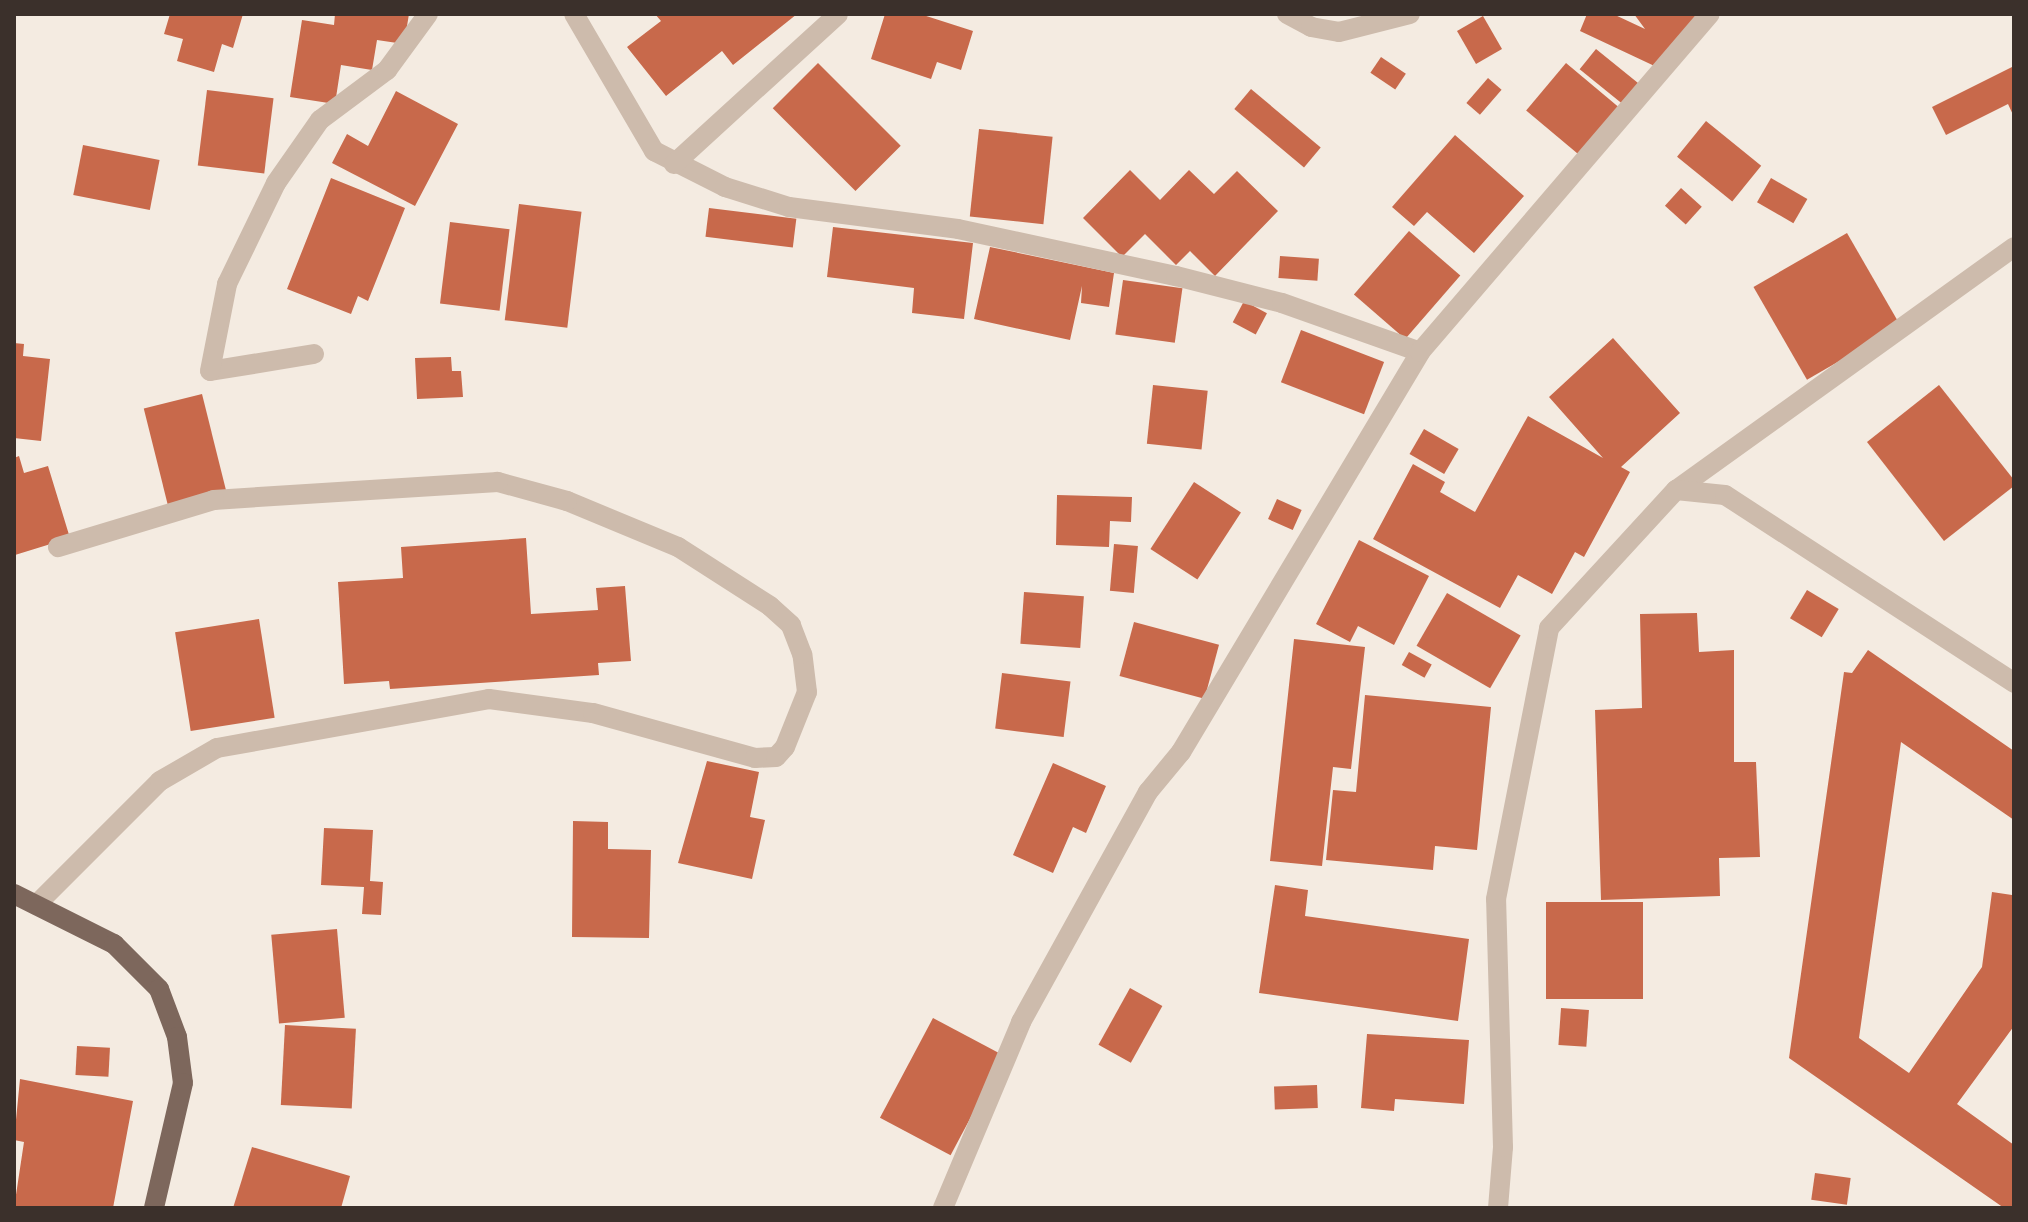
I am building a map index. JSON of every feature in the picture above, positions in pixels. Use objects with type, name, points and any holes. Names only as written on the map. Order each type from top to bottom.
[{"type":"main road","points":[[14,894],[114,944],[159,989],[177,1037],[183,1083],[154,1208]]},
{"type":"street","points":[[314,354],[210,371],[227,284],[276,183],[320,120],[387,70],[428,14]]},
{"type":"street","points":[[574,14],[654,151],[674,164],[789,207],[958,229],[1282,303],[1420,352]]},
{"type":"street","points":[[674,164],[838,14]]},
{"type":"street","points":[[1287,14],[1311,27],[1339,32],[1410,14]]},
{"type":"street","points":[[943,1208],[1021,1022],[1141,806],[1181,752],[1420,352],[1710,14]]},
{"type":"street","points":[[1498,1208],[1503,1147],[1496,899],[1549,628],[1676,490],[2014,247]]},
{"type":"street","points":[[36,905],[160,781],[217,748],[489,699],[593,713],[755,758],[776,757],[785,747],[807,692],[802,654],[791,625],[770,606],[678,547],[567,501],[498,482],[214,500],[58,547]]},
{"type":"street","points":[[1676,490],[1725,495],[2014,683]]},
{"type":"building","points":[[170,14],[243,14],[233,48],[222,44],[214,72],[177,61],[183,39],[164,34]]},
{"type":"building","points":[[335,14],[409,14],[404,44],[377,40],[372,70],[341,65],[335,104],[290,97],[302,20],[334,25]]},
{"type":"building","points":[[655,14],[797,14],[733,65],[722,51],[666,96],[627,47],[661,21]]},
{"type":"building","points":[[885,14],[920,14],[973,31],[961,70],[937,62],[931,79],[871,59]]},
{"type":"building","points":[[1587,14],[1613,14],[1645,29],[1634,14],[1708,14],[1663,70],[1580,31]]},
{"type":"building","points":[[1483,16],[1502,49],[1476,64],[1457,31]]},
{"type":"building","points":[[1596,49],[1646,89],[1629,109],[1580,69]]},
{"type":"building","points":[[1381,57],[1406,74],[1395,90],[1370,73]]},
{"type":"building","points":[[818,63],[901,146],[855,191],[773,108]]},
{"type":"building","points":[[1566,63],[1630,116],[1590,164],[1526,110]]},
{"type":"building","points":[[2014,66],[2014,117],[2008,104],[1946,135],[1932,107]]},
{"type":"building","points":[[1488,78],[1502,90],[1480,115],[1466,103]]},
{"type":"building","points":[[1251,89],[1321,147],[1304,167],[1234,109]]},
{"type":"building","points":[[207,90],[274,98],[264,174],[198,165]]},
{"type":"building","points":[[396,91],[458,124],[415,206],[332,163],[347,134],[368,146]]},
{"type":"building","points":[[1706,121],[1761,166],[1732,201],[1677,157]]},
{"type":"building","points":[[979,129],[1053,137],[1043,224],[970,217]]},
{"type":"building","points":[[1455,135],[1524,196],[1474,253],[1427,212],[1414,226],[1392,207]]},
{"type":"building","points":[[83,145],[160,160],[150,210],[73,195]]},
{"type":"building","points":[[1130,170],[1160,200],[1189,170],[1214,194],[1237,171],[1278,211],[1215,276],[1190,251],[1176,265],[1145,234],[1122,257],[1083,218]]},
{"type":"building","points":[[331,178],[405,208],[368,301],[358,296],[351,314],[287,289]]},
{"type":"building","points":[[1771,178],[1807,199],[1793,223],[1757,202]]},
{"type":"building","points":[[1681,188],[1702,207],[1686,225],[1665,206]]},
{"type":"building","points":[[519,204],[582,212],[567,328],[505,320]]},
{"type":"building","points":[[709,208],[796,219],[793,248],[705,237]]},
{"type":"building","points":[[450,222],[510,229],[500,311],[440,303]]},
{"type":"building","points":[[833,227],[973,243],[964,319],[912,313],[914,288],[827,277]]},
{"type":"building","points":[[1409,231],[1460,276],[1405,339],[1354,294]]},
{"type":"building","points":[[1847,233],[1900,326],[1807,380],[1753,287]]},
{"type":"building","points":[[990,247],[1114,273],[1109,307],[1081,303],[1082,286],[1070,340],[974,319]]},
{"type":"building","points":[[1280,256],[1319,259],[1317,281],[1278,278]]},
{"type":"building","points":[[1123,280],[1182,288],[1175,343],[1115,334]]},
{"type":"building","points":[[1244,301],[1267,313],[1256,334],[1233,322]]},
{"type":"building","points":[[1301,330],[1384,362],[1364,414],[1281,382]]},
{"type":"building","points":[[1613,338],[1680,413],[1621,467],[1630,472],[1584,557],[1575,552],[1552,594],[1518,575],[1500,608],[1373,539],[1413,464],[1445,482],[1440,492],[1475,512],[1528,416],[1603,458],[1549,397]]},
{"type":"building","points":[[14,343],[24,344],[23,356],[50,359],[41,441],[14,438]]},
{"type":"building","points":[[451,357],[452,371],[461,371],[463,397],[417,399],[415,358]]},
{"type":"building","points":[[1153,385],[1208,391],[1202,449],[1147,444]]},
{"type":"building","points":[[1939,385],[2014,480],[2014,486],[1944,541],[1867,442]]},
{"type":"building","points":[[202,394],[226,492],[168,507],[144,409]]},
{"type":"building","points":[[1424,429],[1459,449],[1444,474],[1410,454]]},
{"type":"building","points":[[19,456],[24,473],[48,466],[70,538],[15,555],[14,458]]},
{"type":"building","points":[[1194,482],[1241,512],[1197,580],[1150,549]]},
{"type":"building","points":[[1057,495],[1132,497],[1131,522],[1110,521],[1109,547],[1056,545]]},
{"type":"building","points":[[1277,499],[1302,510],[1293,530],[1268,519]]},
{"type":"building","points":[[526,538],[531,614],[598,610],[596,588],[625,586],[631,661],[598,663],[599,675],[390,689],[389,681],[344,684],[338,582],[403,578],[401,547]]},
{"type":"building","points":[[1359,540],[1429,576],[1394,645],[1358,626],[1350,642],[1316,624]]},
{"type":"building","points":[[1114,544],[1138,546],[1134,593],[1110,591]]},
{"type":"building","points":[[1807,590],[1839,609],[1822,637],[1790,618]]},
{"type":"building","points":[[1024,592],[1084,596],[1080,648],[1020,644]]},
{"type":"building","points":[[1447,593],[1521,635],[1490,688],[1416,646]]},
{"type":"building","points":[[1697,613],[1699,652],[1734,650],[1734,762],[1756,762],[1760,857],[1719,858],[1720,896],[1601,900],[1595,710],[1642,708],[1640,614]]},
{"type":"building","points":[[259,619],[275,718],[191,731],[175,632]]},
{"type":"building","points":[[1134,622],[1219,645],[1205,699],[1120,676]]},
{"type":"building","points":[[1294,639],[1365,647],[1351,769],[1333,767],[1322,866],[1270,861]]},
{"type":"building","points":[[1868,650],[2014,751],[2014,820],[1901,742],[1859,1038],[1909,1073],[1982,967],[1992,892],[2012,895],[2014,1026],[1957,1104],[2014,1145],[2014,1208],[2004,1208],[1789,1058],[1844,672],[1852,673]]},
{"type":"building","points":[[1409,652],[1432,665],[1424,678],[1402,665]]},
{"type":"building","points":[[1002,673],[1070,681],[1064,737],[995,729]]},
{"type":"building","points":[[1365,695],[1491,707],[1477,850],[1435,846],[1433,870],[1326,860],[1333,790],[1356,792]]},
{"type":"building","points":[[707,761],[759,772],[750,817],[765,820],[752,879],[678,863]]},
{"type":"building","points":[[1053,763],[1106,786],[1086,833],[1073,827],[1053,873],[1013,855]]},
{"type":"building","points":[[573,821],[608,822],[608,849],[651,850],[649,938],[572,937]]},
{"type":"building","points":[[324,828],[373,830],[370,881],[383,882],[381,915],[362,914],[364,887],[321,885]]},
{"type":"building","points":[[1275,885],[1308,890],[1305,916],[1469,939],[1458,1021],[1259,993]]},
{"type":"building","points":[[1546,902],[1643,902],[1643,999],[1546,999]]},
{"type":"building","points":[[337,929],[345,1018],[279,1023],[271,935]]},
{"type":"building","points":[[1130,988],[1162,1006],[1131,1063],[1098,1045]]},
{"type":"building","points":[[1561,1008],[1589,1010],[1586,1047],[1558,1045]]},
{"type":"building","points":[[933,1018],[1004,1056],[951,1155],[880,1118]]},
{"type":"building","points":[[285,1025],[356,1029],[352,1109],[281,1105]]},
{"type":"building","points":[[1367,1034],[1469,1040],[1464,1104],[1395,1099],[1394,1111],[1361,1108]]},
{"type":"building","points":[[77,1046],[110,1048],[108,1077],[75,1075]]},
{"type":"building","points":[[20,1079],[133,1101],[113,1208],[14,1208],[24,1142],[14,1140]]},
{"type":"building","points":[[1317,1085],[1318,1108],[1275,1109],[1274,1087]]},
{"type":"building","points":[[252,1147],[350,1176],[341,1208],[233,1208]]},
{"type":"building","points":[[1815,1173],[1851,1178],[1847,1205],[1811,1200]]}]
